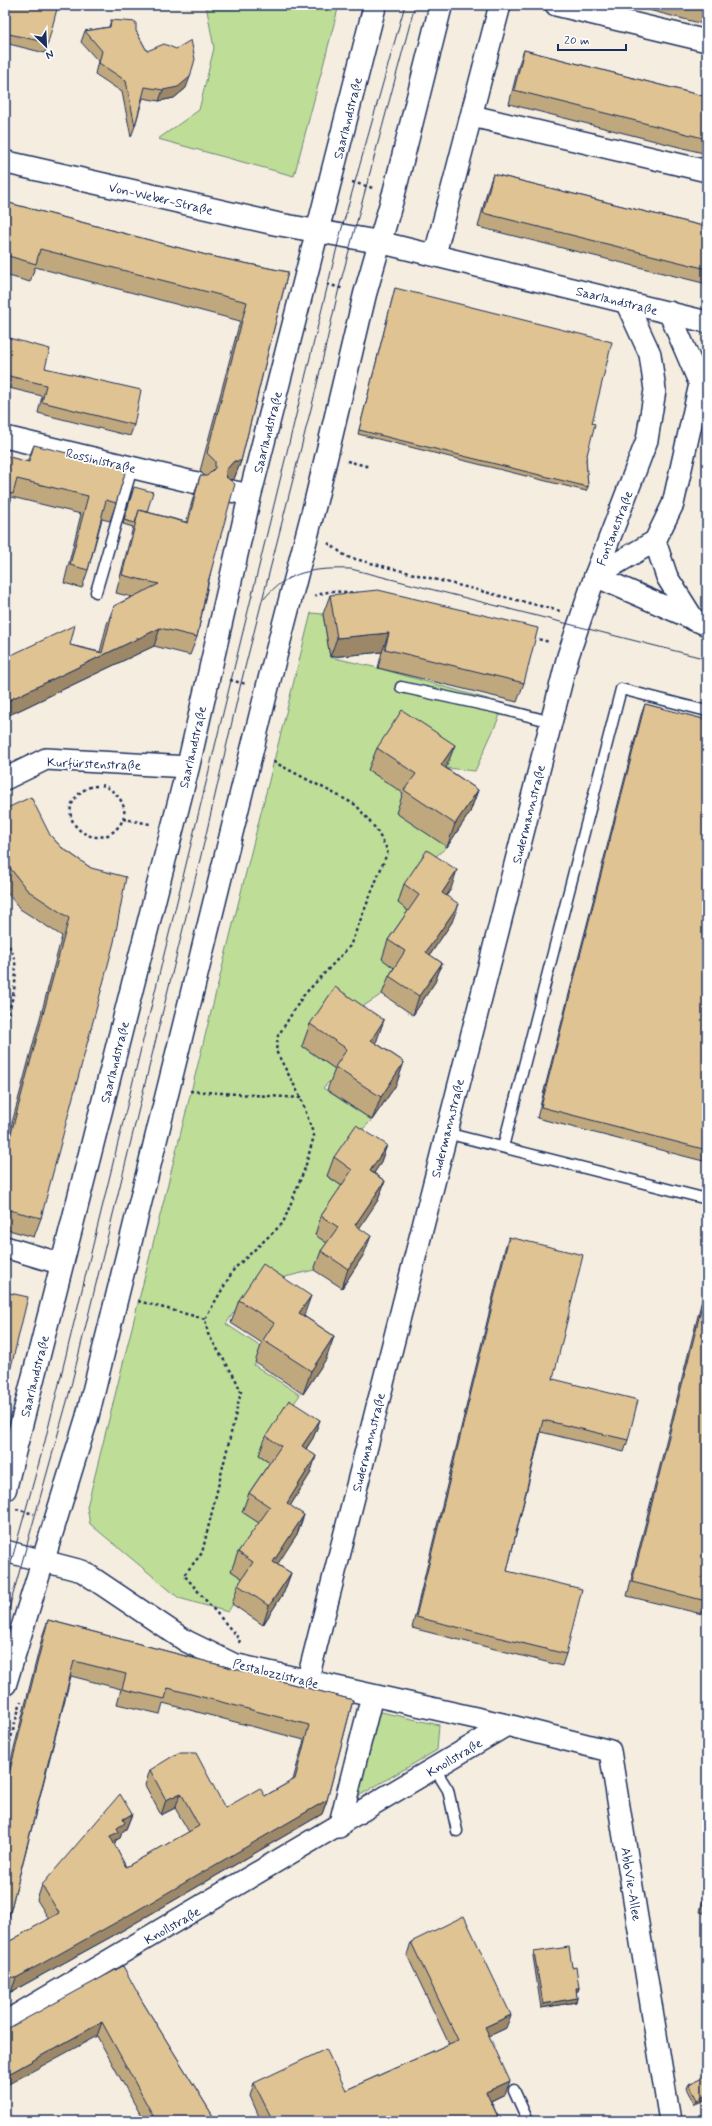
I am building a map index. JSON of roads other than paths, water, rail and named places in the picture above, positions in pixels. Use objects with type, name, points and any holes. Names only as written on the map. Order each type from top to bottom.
[{"type":"main road","name":"Saarlandstraße","points":[[5,1489],[188,767],[206,687],[241,493],[306,279],[375,5]]},
{"type":"main road","points":[[5,1684],[87,1418],[271,674],[314,507],[365,294],[394,193],[441,5]]},
{"type":"main road","name":"Von-Weber-Straße","points":[[5,162],[185,204],[379,242]]},
{"type":"street","points":[[435,254],[500,5]]},
{"type":"street","points":[[556,5],[707,41]]},
{"type":"street","points":[[472,116],[707,171]]},
{"type":"street","name":"Saarlandstraße","points":[[379,242],[435,254],[707,322]]},
{"type":"street","name":"Fontanestraße","points":[[595,576],[647,440],[655,390],[650,354],[626,302]]},
{"type":"street","points":[[668,312],[704,380],[673,504],[655,541],[667,577],[701,623]]},
{"type":"street","name":"Rossinistraße","points":[[5,437],[197,483]]},
{"type":"street","name":"Fontanestraße","points":[[595,576],[655,541]]},
{"type":"street","points":[[595,576],[701,623]]},
{"type":"street","name":"Sudermannstraße","points":[[307,1682],[571,648],[595,576]]},
{"type":"street","name":"Kurfürstenstraße","points":[[5,779],[46,759],[188,767]]},
{"type":"street","points":[[5,1247],[62,1264]]},
{"type":"street","name":"Pestalozzistraße","points":[[5,1551],[82,1571],[186,1641],[233,1664],[307,1682],[507,1726]]},
{"type":"street","points":[[339,1826],[372,1696]]},
{"type":"street","name":"Knollstraße","points":[[5,2022],[507,1726]]},
{"type":"street","name":"AbbVie-Allee","points":[[507,1726],[610,1750],[670,2121]]},
{"type":"lane","points":[[96,592],[132,468]]},
{"type":"lane","points":[[401,687],[498,708],[552,722]]},
{"type":"lane","points":[[503,1147],[621,689],[707,711]]},
{"type":"lane","points":[[446,1133],[707,1199]]},
{"type":"lane","points":[[436,1769],[448,1790],[457,1831]]},
{"type":"lane","points":[[514,2090],[528,2121]]},
{"type":"tram line","points":[[5,1584],[45,1441],[340,235],[405,5]]},
{"type":"tram line","points":[[5,1623],[68,1398],[204,843],[241,683],[314,397],[339,288],[415,5]]},
{"type":"tram line","points":[[264,599],[273,589],[292,576],[314,570],[351,569],[707,659]]}]
